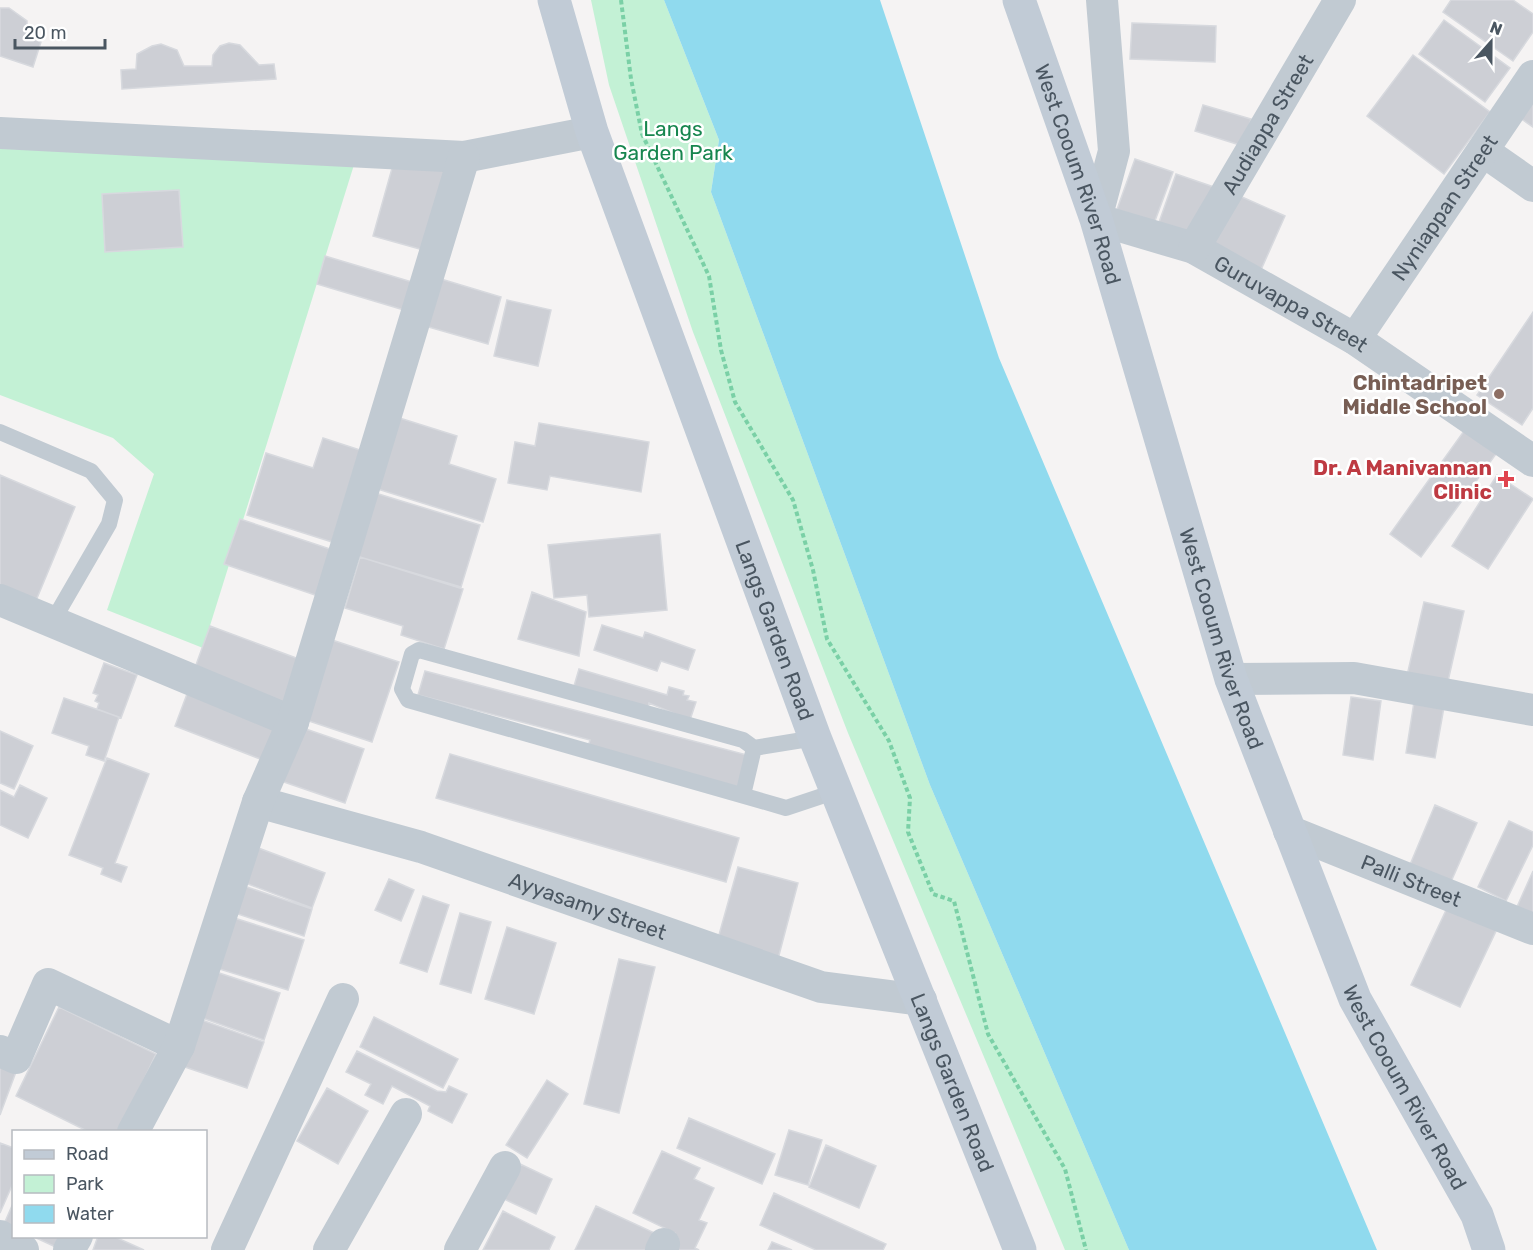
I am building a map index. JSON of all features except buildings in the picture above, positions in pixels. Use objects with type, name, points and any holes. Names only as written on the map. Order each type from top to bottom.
[{"type":"street","name":"Langs Garden Road","points":[[554,0],[592,132],[815,738],[1020,1250]]},
{"type":"street","name":"West Cooum River Road","points":[[1019,0],[1096,219],[1232,680],[1355,999],[1477,1215],[1489,1250]]},
{"type":"street","points":[[1096,219],[1114,151],[1102,0]]},
{"type":"street","name":"Audiappa Street","points":[[1194,248],[1340,0]]},
{"type":"street","name":"Nyniappan Street","points":[[1355,339],[1533,76]]},
{"type":"street","points":[[0,133],[464,156],[592,132]]},
{"type":"street","points":[[1483,151],[1533,186]]},
{"type":"street","points":[[134,1130],[179,1046],[258,802],[293,722],[464,156]]},
{"type":"street","name":"Guruvappa Street","points":[[1096,219],[1194,248],[1355,339],[1533,461]]},
{"type":"street","points":[[0,600],[293,722]]},
{"type":"street","points":[[1232,680],[1354,678],[1533,710]]},
{"type":"street","name":"Ayyasamy Street","points":[[258,802],[422,848],[820,987],[921,1000]]},
{"type":"street","name":"Palli Street","points":[[1289,831],[1533,929]]},
{"type":"street","points":[[0,1051],[16,1058],[48,984],[179,1046]]},
{"type":"street","points":[[228,1250],[343,999]]},
{"type":"street","points":[[329,1250],[406,1114]]},
{"type":"street","points":[[460,1250],[505,1167]]},
{"type":"street","points":[[0,1236],[23,1250]]},
{"type":"lane","points":[[0,432],[91,471],[115,500],[109,524],[83,564],[54,619],[0,594]]},
{"type":"lane","points":[[815,738],[754,748],[743,740],[419,650],[411,654],[402,689],[408,700],[786,808],[837,791]]},
{"type":"lane","points":[[743,795],[754,748]]},
{"type":"path","points":[[621,0],[631,80],[642,134],[709,276],[721,350],[735,402],[793,500],[813,570],[827,639],[889,741],[910,798],[908,832],[933,894],[954,900],[988,1034],[1065,1169],[1086,1250]]},
{"type":"green space","name":"Langs Garden Park","points":[[591,0],[664,0],[719,140],[711,192],[930,785],[1129,1250],[1065,1250],[848,733],[693,332],[609,85]]},
{"type":"green space","points":[[0,149],[358,152],[203,648],[107,610],[154,474],[113,438],[0,395]]},
{"type":"water","points":[[664,0],[880,0],[999,358],[1377,1250],[1129,1250],[930,785],[711,192],[719,140]]},
{"type":"place","name":"Chintadripet Middle School","points":[[1499,394]]},
{"type":"place","name":"Dr. A Manivannan Clinic","points":[[1506,479]]}]
